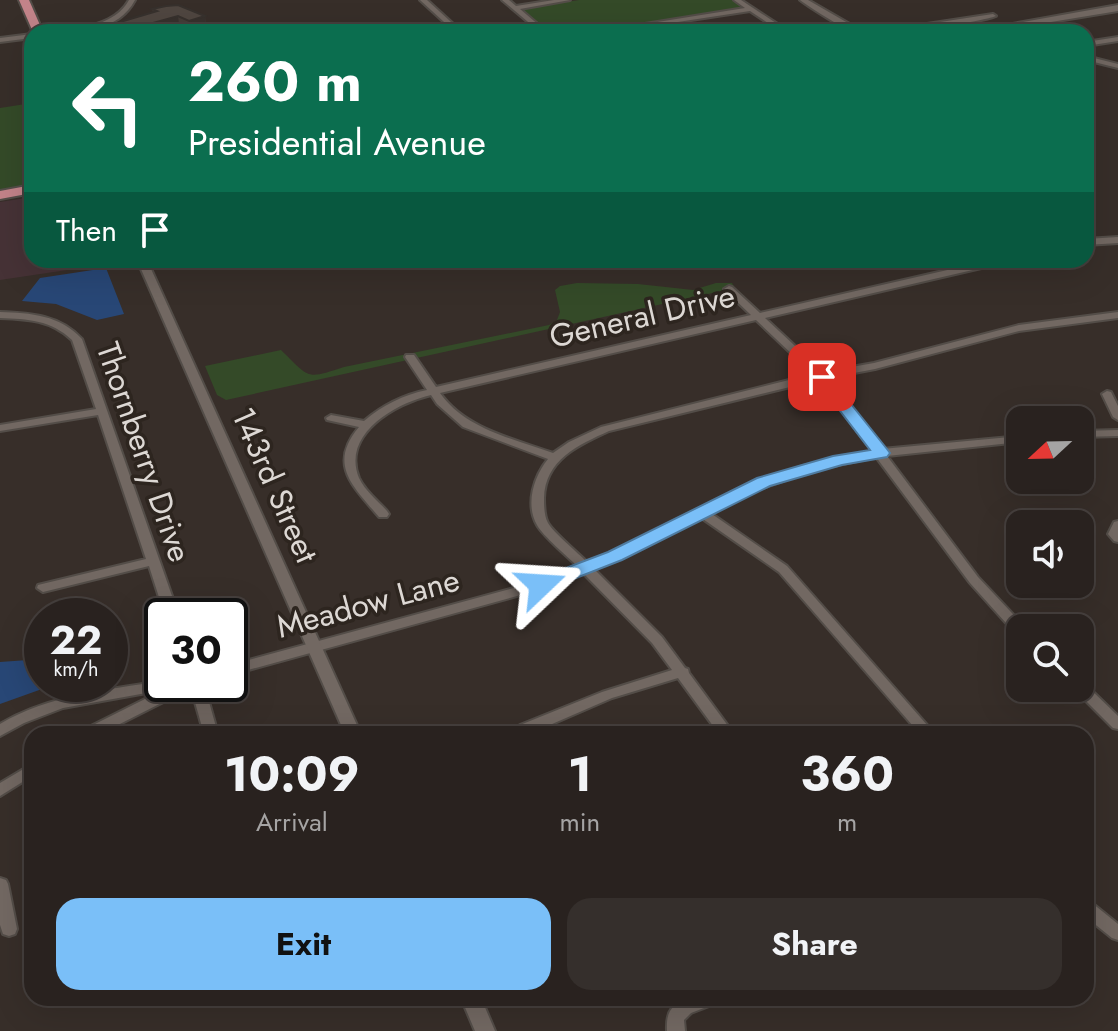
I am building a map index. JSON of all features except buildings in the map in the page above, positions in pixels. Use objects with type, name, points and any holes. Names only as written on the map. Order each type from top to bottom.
[{"type":"main road","points":[[24,0],[34,24]]},
{"type":"main road","points":[[1023,24],[1118,8]]},
{"type":"main road","points":[[0,195],[24,190]]},
{"type":"street","points":[[101,24],[122,13],[132,0]]},
{"type":"street","points":[[423,0],[450,24]]},
{"type":"street","points":[[505,0],[531,24]]},
{"type":"street","points":[[514,8],[567,0]]},
{"type":"street","points":[[737,0],[774,24]]},
{"type":"street","points":[[803,0],[845,24]]},
{"type":"street","points":[[651,24],[750,9]]},
{"type":"street","points":[[940,24],[993,16]]},
{"type":"street","points":[[0,40],[24,37]]},
{"type":"street","points":[[1094,47],[1118,39]]},
{"type":"street","points":[[1094,54],[1115,65]]},
{"type":"street","points":[[1094,242],[1118,240]]},
{"type":"street","name":"143rd Street","points":[[146,268],[349,726]]},
{"type":"street","name":"General Drive","points":[[366,425],[395,404],[433,390],[968,268]]},
{"type":"street","points":[[729,289],[822,377],[974,580],[1006,615]]},
{"type":"street","name":"Thornberry Drive","points":[[0,315],[48,318],[77,339],[165,598]]},
{"type":"street","points":[[721,726],[683,672],[629,610],[542,524],[536,501],[540,479],[553,457],[576,441],[605,429],[875,366],[1019,328],[1118,315]]},
{"type":"street","points":[[410,357],[452,413],[467,425],[553,457]]},
{"type":"street","points":[[1107,394],[1118,417]]},
{"type":"street","points":[[0,428],[102,411]]},
{"type":"street","points":[[331,418],[366,425],[355,440],[350,457],[352,474],[361,491],[383,514]]},
{"type":"street","points":[[1094,434],[1118,433]]},
{"type":"street","name":"Meadow Lane","points":[[248,665],[541,585],[585,569],[778,477],[840,460],[881,453],[1006,440]]},
{"type":"street","points":[[701,512],[783,569],[921,726]]},
{"type":"street","points":[[1118,525],[1114,534],[1118,538]]},
{"type":"street","points":[[43,588],[152,561]]},
{"type":"street","points":[[532,726],[572,708],[683,672]]},
{"type":"street","points":[[0,731],[14,721],[55,706],[144,690]]},
{"type":"street","points":[[1094,701],[1118,724]]},
{"type":"street","points":[[104,726],[152,702]]},
{"type":"street","points":[[202,702],[209,726]]},
{"type":"street","points":[[0,790],[24,774]]},
{"type":"street","points":[[0,884],[9,929]]},
{"type":"street","points":[[1094,914],[1118,933]]},
{"type":"street","points":[[474,1006],[485,1031]]},
{"type":"street","points":[[676,1031],[675,1017],[690,1006]]},
{"type":"shaded area","points":[[24,198],[24,268],[81,268],[0,280],[0,202]]},
{"type":"green space","points":[[579,0],[732,0],[745,8],[642,24],[536,24],[518,9]]},
{"type":"green space","points":[[24,104],[24,187],[0,191],[0,108]]},
{"type":"green space","points":[[577,283],[638,284],[693,290],[716,283],[732,283],[735,288],[226,400],[217,395],[205,366],[281,350],[303,371],[315,375],[549,325],[557,320],[560,312],[555,290]]},
{"type":"water","points":[[106,268],[124,314],[97,320],[56,304],[22,301],[40,278]]},
{"type":"water","points":[[24,660],[24,695],[0,704],[0,662]]},
{"type":"route","points":[[541,585],[615,556],[763,482],[807,468],[881,453],[822,377]]}]
